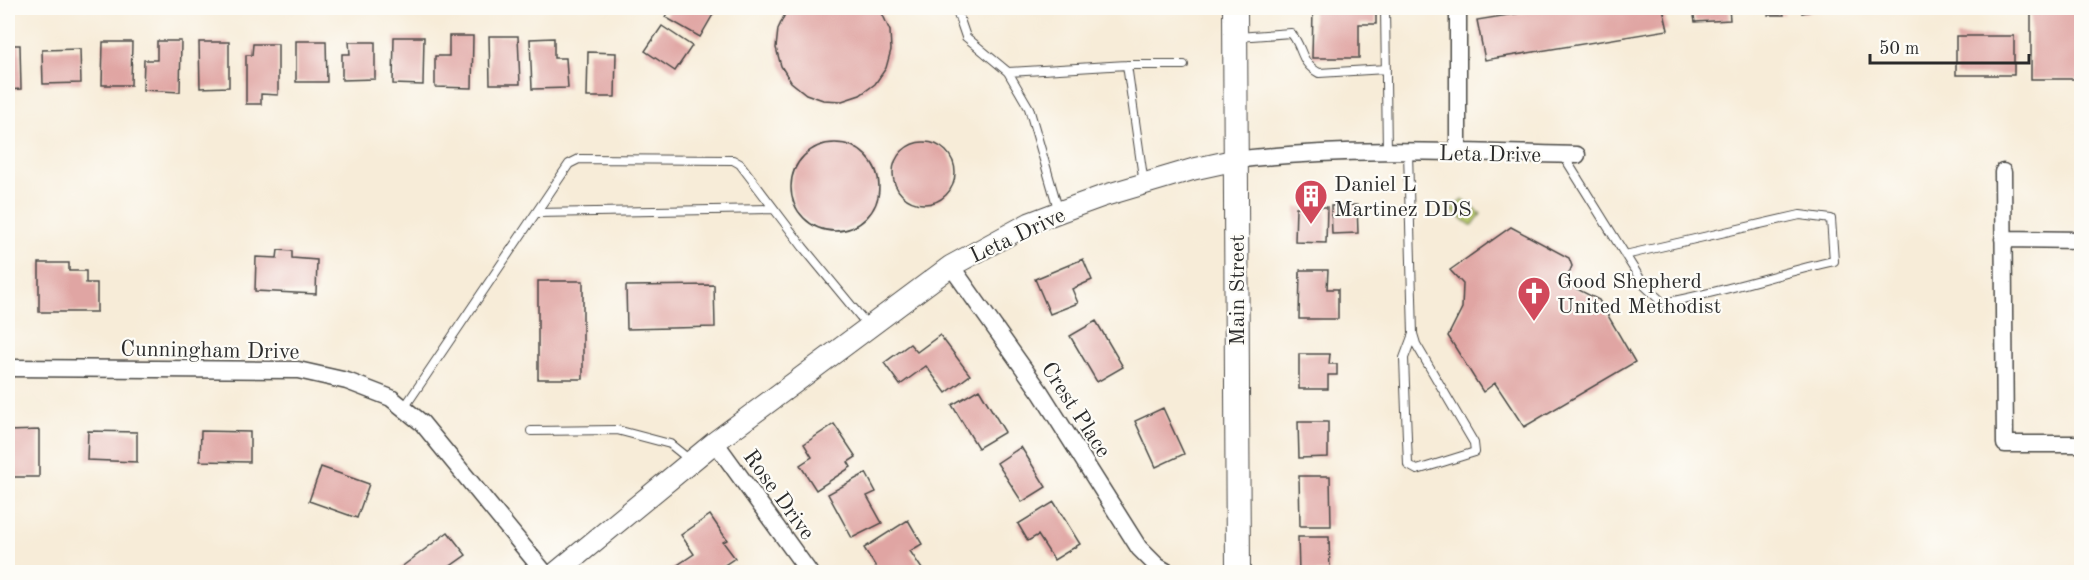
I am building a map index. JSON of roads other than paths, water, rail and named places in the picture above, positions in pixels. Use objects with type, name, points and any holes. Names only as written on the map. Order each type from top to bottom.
[{"type":"main road","name":"Main Street","points":[[1235,8],[1238,573]]},
{"type":"street","points":[[1458,8],[1458,152]]},
{"type":"street","name":"Leta Drive","points":[[557,573],[715,442],[951,266],[1030,223],[1103,196],[1194,169],[1235,160],[1280,154],[1458,152],[1570,155]]},
{"type":"street","points":[[2003,172],[2005,444],[2082,444]]},
{"type":"street","points":[[2003,239],[2082,240]]},
{"type":"street","name":"Crest Place","points":[[951,266],[1041,393],[1138,548],[1156,566],[1167,573]]},
{"type":"street","name":"Cunningham Drive","points":[[8,368],[298,370],[347,381],[391,398],[422,423],[544,573]]},
{"type":"street","name":"Rose Drive","points":[[715,442],[809,573]]},
{"type":"lane","points":[[956,8],[966,37],[1008,72],[1029,108],[1059,212]]},
{"type":"lane","points":[[1385,8],[1387,152]]},
{"type":"lane","points":[[1235,38],[1291,33],[1297,40],[1302,57],[1310,68],[1319,73],[1386,69]]},
{"type":"lane","points":[[1008,72],[1127,65],[1184,65]]},
{"type":"lane","points":[[1127,65],[1144,184]]},
{"type":"lane","points":[[1408,152],[1413,334],[1416,344],[1474,443],[1475,452],[1417,470],[1408,465],[1404,358],[1413,334]]},
{"type":"lane","points":[[1570,155],[1625,255],[1644,285],[1663,303],[1692,298],[1776,274],[1834,261],[1831,219],[1800,215],[1625,255]]},
{"type":"lane","points":[[404,408],[569,164],[579,159],[733,160],[740,164],[803,248],[869,327]]},
{"type":"lane","points":[[536,213],[774,209]]},
{"type":"lane","points":[[531,431],[617,430],[670,444],[692,461]]},
{"type":"place","name":"Daniel L Martinez DDS","points":[[1311,225]]},
{"type":"place","name":"Good Shepherd United Methodist","points":[[1534,322]]}]
